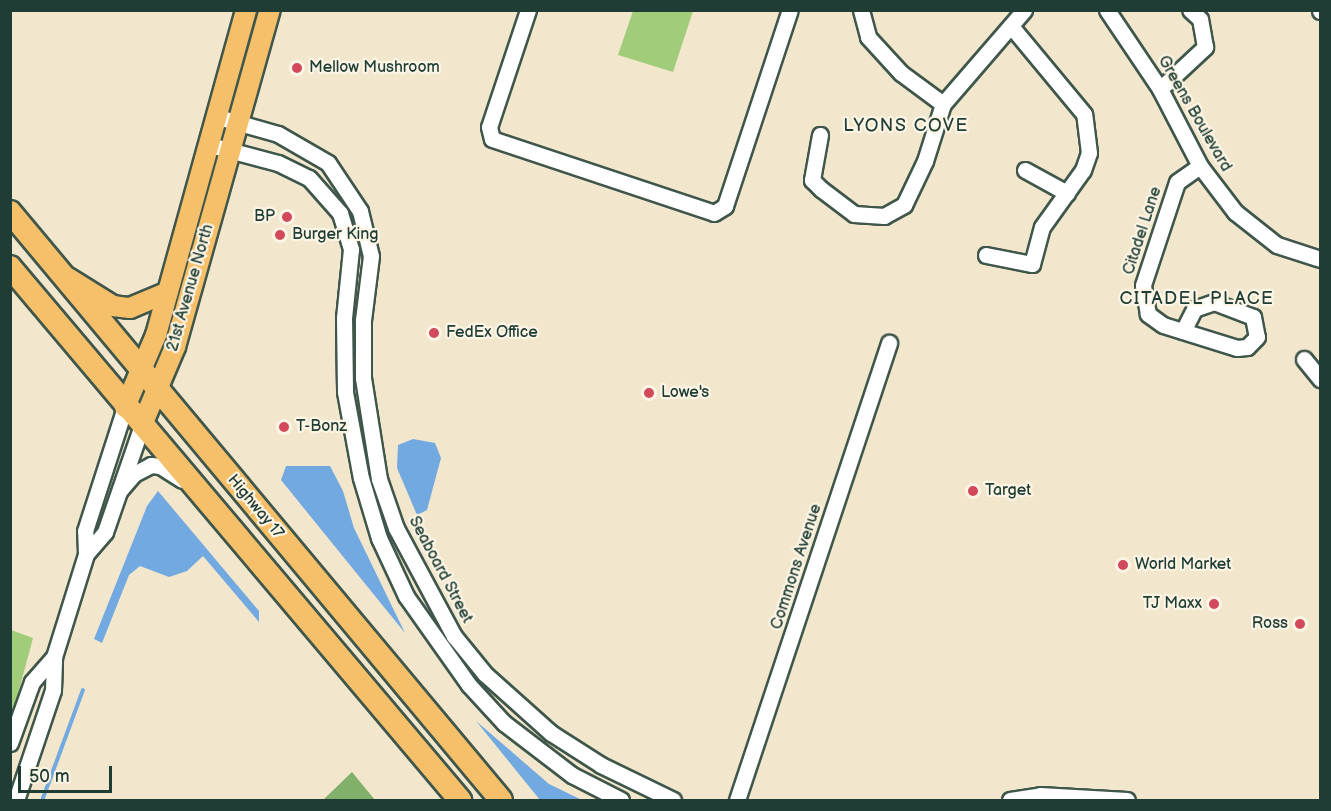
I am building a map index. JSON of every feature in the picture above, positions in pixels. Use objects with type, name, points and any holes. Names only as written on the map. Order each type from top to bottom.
[{"type":"highway","name":"Highway 17","points":[[10,212],[501,801]]},
{"type":"highway","name":"Highway 17","points":[[10,267],[125,407],[207,498],[460,801]]},
{"type":"main road","name":"21st Avenue North","points":[[125,407],[141,371],[168,292],[246,10]]},
{"type":"main road","name":"21st Avenue North","points":[[142,424],[175,347],[270,10]]},
{"type":"main road","points":[[60,273],[113,306],[130,308],[168,292]]},
{"type":"street","points":[[528,10],[489,127],[492,139],[714,213],[725,206],[790,10]]},
{"type":"street","points":[[861,10],[868,37],[901,73],[943,104]]},
{"type":"street","points":[[820,135],[812,180],[854,214],[884,216],[904,205],[925,161],[943,104],[1024,10]]},
{"type":"street","points":[[1160,89],[1205,47],[1200,19],[1191,10]]},
{"type":"street","name":"Greens Boulevard","points":[[1117,14],[1200,166],[1235,212],[1255,231],[1277,245],[1320,259]]},
{"type":"street","points":[[986,255],[1032,264],[1042,227],[1067,192],[1089,153],[1084,114],[1011,26]]},
{"type":"street","name":"Seaboard Street","points":[[218,117],[278,134],[328,163],[360,211],[371,256],[363,320],[363,378],[380,479],[396,528],[454,636],[484,674],[551,733],[601,765],[673,801]]},
{"type":"street","points":[[210,145],[278,163],[309,178],[327,193],[347,230],[351,249],[344,318],[345,392],[373,518],[406,596],[469,685],[504,723],[572,775],[621,801]]},
{"type":"street","name":"Citadel Lane","points":[[1183,331],[1194,309],[1214,302],[1253,317],[1257,337],[1247,347],[1237,348],[1163,325],[1148,314],[1143,285],[1177,182],[1200,166]]},
{"type":"street","points":[[1025,170],[1067,192]]},
{"type":"street","name":"Commons Avenue","points":[[737,801],[889,343]]},
{"type":"street","points":[[1304,359],[1320,379]]},
{"type":"street","name":"21st Avenue North","points":[[16,801],[52,690],[54,657],[86,554],[85,531],[125,407]]},
{"type":"street","name":"21st Avenue North","points":[[86,554],[105,532],[116,494],[142,424]]},
{"type":"street","points":[[116,494],[134,474],[151,465],[160,466],[207,498]]},
{"type":"street","name":"21st Avenue North","points":[[10,742],[32,682],[54,657]]},
{"type":"street","points":[[1010,801],[1052,795],[1126,801]]},
{"type":"green space","points":[[633,11],[693,11],[673,72],[618,55]]},
{"type":"green space","points":[[11,630],[33,638],[11,720]]},
{"type":"green space","points":[[352,772],[375,800],[323,800]]},
{"type":"water","points":[[413,439],[435,443],[441,458],[427,510],[417,515],[397,468],[398,445]]},
{"type":"water","points":[[286,466],[330,466],[343,491],[354,528],[405,633],[281,480]]},
{"type":"water","points":[[158,491],[259,611],[259,622],[203,556],[187,571],[169,577],[140,566],[129,575],[102,643],[94,639],[147,506]]},
{"type":"water","points":[[476,721],[549,784],[582,800],[540,800]]},
{"type":"waterway","points":[[43,798],[83,690]]},
{"type":"place","name":"Mellow Mushroom","points":[[297,68]]},
{"type":"place","name":"BP","points":[[287,217]]},
{"type":"place","name":"Burger King","points":[[280,235]]},
{"type":"place","name":"FedEx Office","points":[[434,333]]},
{"type":"place","name":"Lowe's","points":[[649,393]]},
{"type":"place","name":"T-Bonz","points":[[284,427]]},
{"type":"place","name":"Target","points":[[973,491]]},
{"type":"place","name":"World Market","points":[[1123,565]]},
{"type":"place","name":"TJ Maxx","points":[[1214,604]]},
{"type":"place","name":"Ross","points":[[1300,624]]},
{"type":"district","name":"LYONS COVE","points":[[906,126]]},
{"type":"district","name":"CITADEL PLACE","points":[[1197,299]]}]
